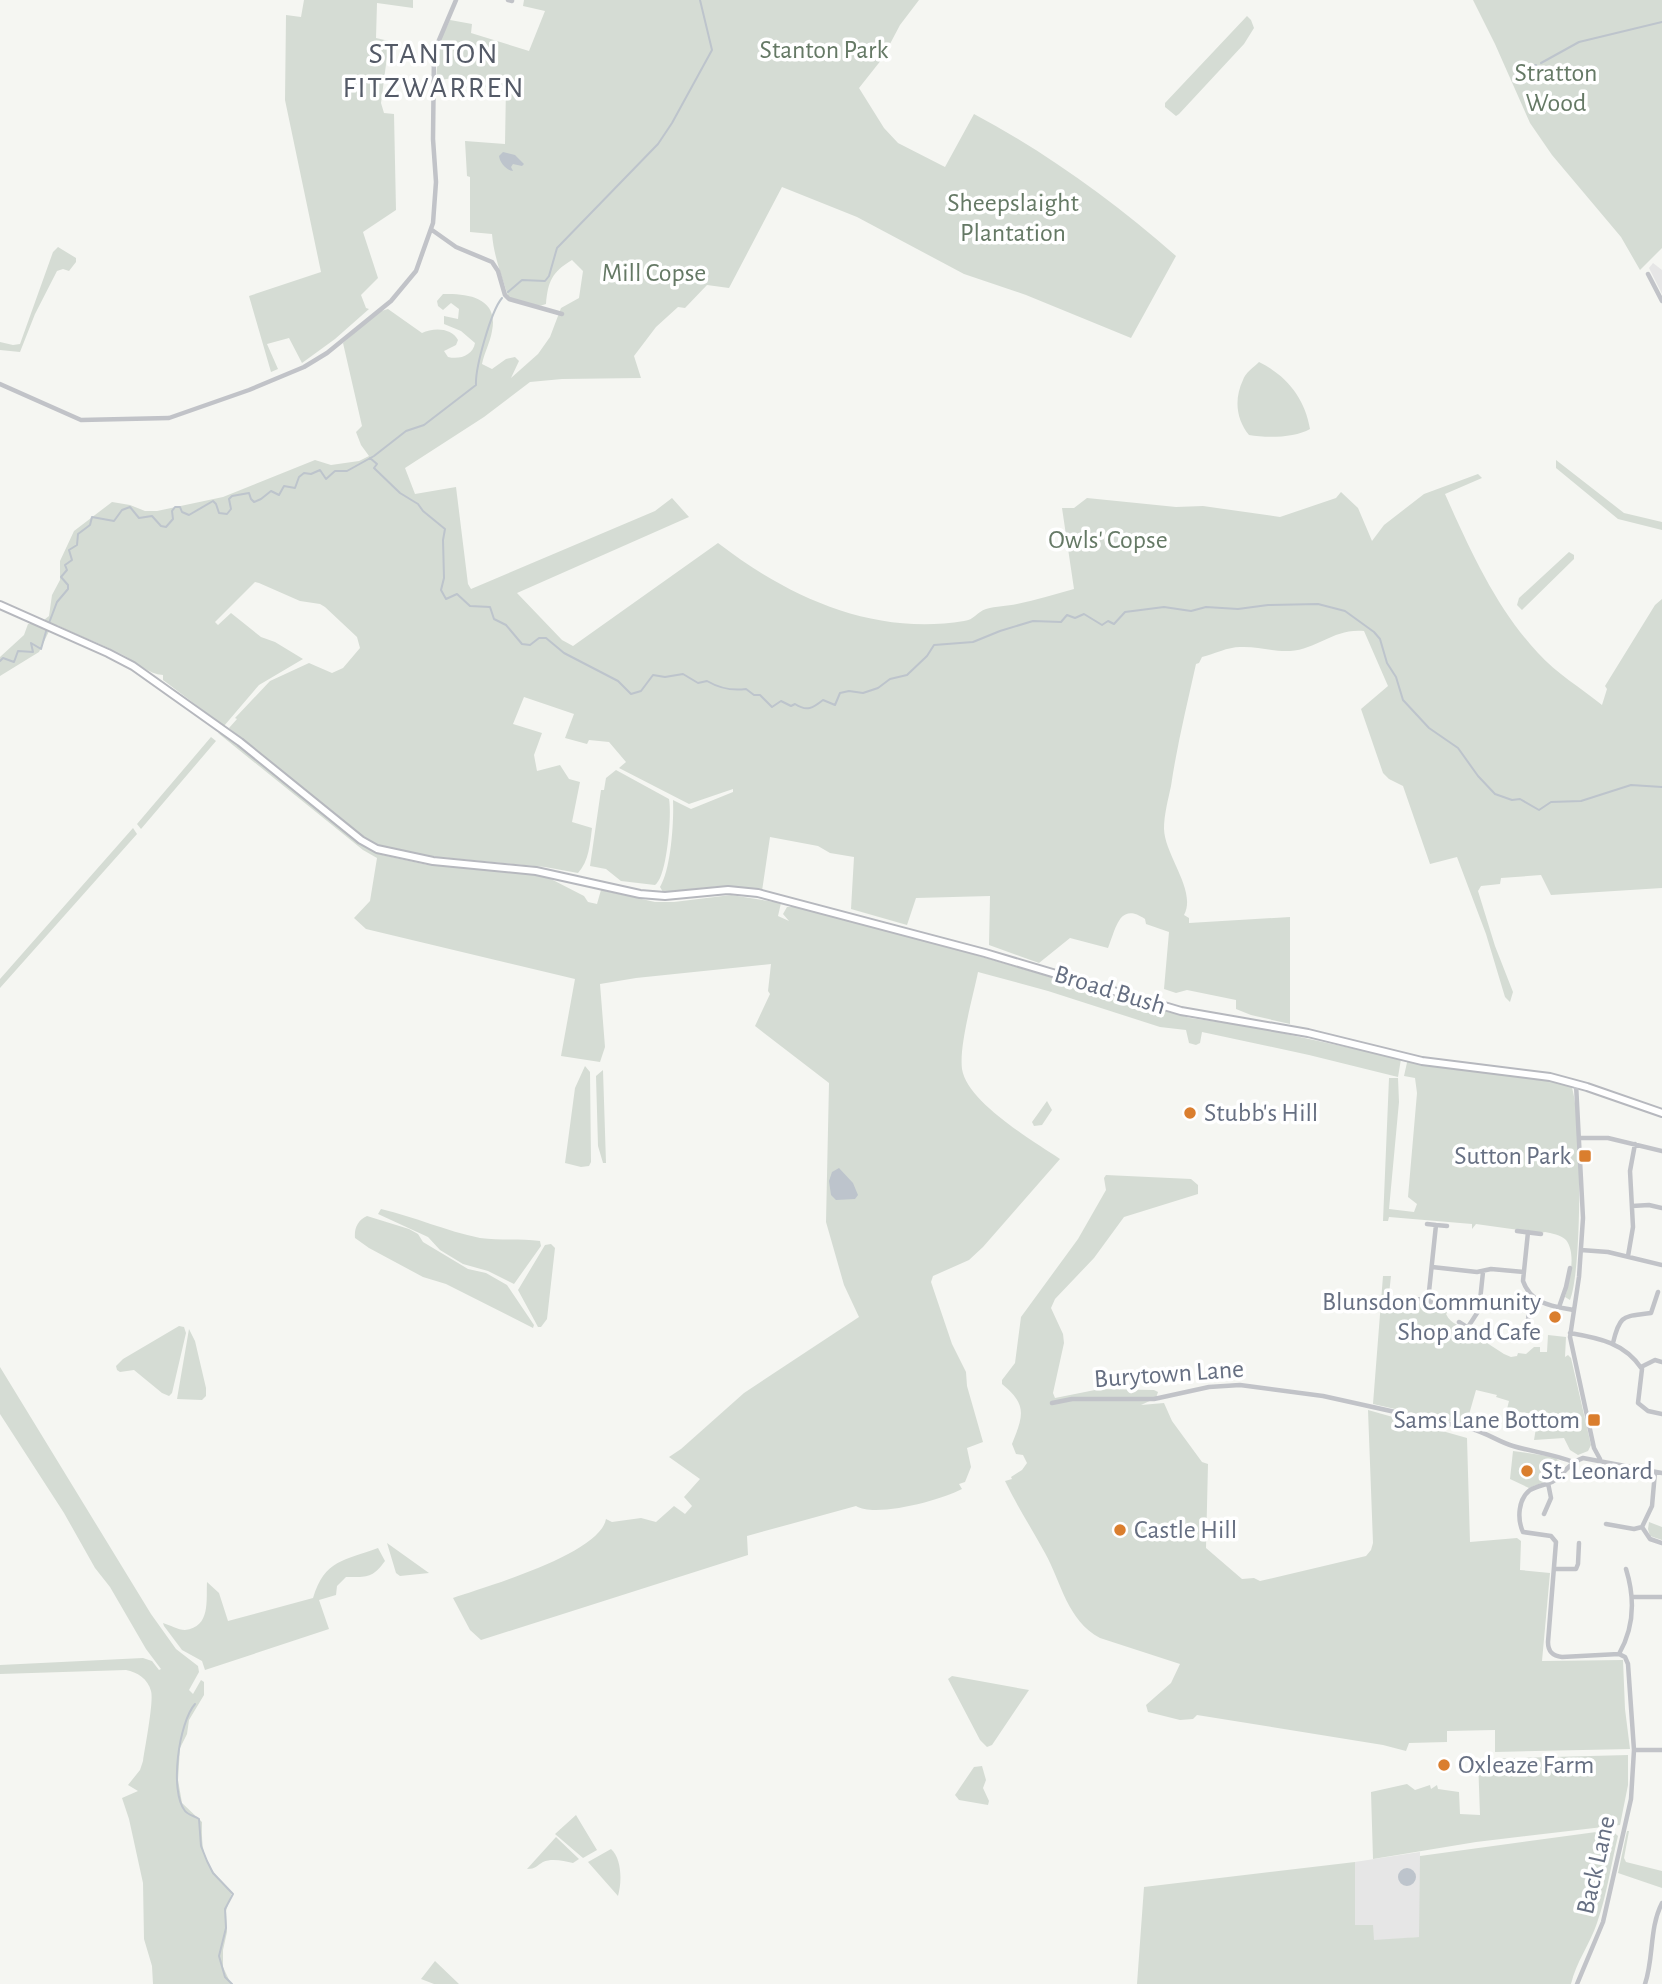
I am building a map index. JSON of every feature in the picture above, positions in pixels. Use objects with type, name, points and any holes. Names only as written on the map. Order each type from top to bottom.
[{"type":"main road","name":"Broad Bush","points":[[0,606],[121,658],[240,742],[361,840],[393,855],[515,868],[640,894],[676,895],[719,890],[758,893],[985,953],[1174,1010],[1308,1033],[1422,1060],[1534,1074],[1576,1084],[1662,1113]]},
{"type":"street","points":[[0,384],[81,420],[156,419],[184,414],[293,373],[327,353],[404,288],[418,267],[432,230],[436,198],[434,52],[456,0]]},
{"type":"street","points":[[432,230],[456,247],[492,262],[509,299],[562,314]]},
{"type":"street","points":[[1648,274],[1662,301]]},
{"type":"street","points":[[1576,1084],[1584,1194],[1581,1250],[1570,1333],[1594,1448],[1601,1460]]},
{"type":"street","points":[[1580,1138],[1608,1138],[1662,1151]]},
{"type":"street","points":[[1628,1256],[1633,1227],[1630,1171],[1636,1144]]},
{"type":"street","points":[[1632,1206],[1649,1205],[1662,1208]]},
{"type":"street","points":[[1427,1224],[1447,1226]]},
{"type":"street","points":[[1428,1301],[1436,1225]]},
{"type":"street","points":[[1517,1231],[1541,1234]]},
{"type":"street","points":[[1528,1232],[1523,1283],[1534,1298],[1543,1303],[1573,1310]]},
{"type":"street","points":[[1581,1250],[1656,1260],[1662,1265]]},
{"type":"street","points":[[1432,1267],[1483,1272],[1491,1269],[1524,1272]]},
{"type":"street","points":[[1559,1307],[1569,1271],[1561,1272]]},
{"type":"street","points":[[1468,1328],[1479,1310],[1483,1272]]},
{"type":"street","points":[[1613,1343],[1622,1319],[1629,1314],[1651,1313],[1658,1292]]},
{"type":"street","points":[[1528,1321],[1529,1306],[1534,1298]]},
{"type":"street","points":[[1415,1299],[1435,1304]]},
{"type":"street","points":[[1459,1322],[1476,1333]]},
{"type":"street","points":[[1570,1333],[1598,1337],[1629,1354],[1641,1367],[1637,1399],[1645,1410],[1662,1414]]},
{"type":"street","points":[[1641,1367],[1655,1360],[1662,1362]]},
{"type":"street","name":"Burytown Lane","points":[[1052,1403],[1072,1399],[1157,1399],[1222,1385],[1272,1388],[1323,1396],[1462,1426],[1489,1434],[1514,1447],[1573,1462]]},
{"type":"street","points":[[1587,1458],[1594,1448]]},
{"type":"street","points":[[1626,1569],[1633,1597],[1629,1632],[1619,1654],[1562,1657],[1554,1655],[1549,1651],[1548,1642],[1555,1540],[1551,1536],[1522,1532],[1520,1522],[1524,1497],[1531,1490],[1548,1483],[1573,1462],[1587,1458],[1662,1474]]},
{"type":"street","points":[[1642,1527],[1652,1506],[1655,1472]]},
{"type":"street","points":[[1544,1514],[1551,1498],[1548,1483]]},
{"type":"street","points":[[1606,1524],[1634,1529],[1642,1527]]},
{"type":"street","points":[[1642,1527],[1650,1539],[1662,1543]]},
{"type":"street","points":[[1554,1569],[1576,1569],[1579,1543]]},
{"type":"street","points":[[1633,1597],[1662,1597]]},
{"type":"street","name":"Back Lane","points":[[1577,1984],[1604,1917],[1631,1799],[1634,1750],[1628,1664],[1625,1657],[1619,1654]]},
{"type":"street","points":[[1634,1750],[1662,1751]]},
{"type":"street","points":[[1644,1984],[1651,1961],[1654,1924],[1662,1903]]},
{"type":"shaded area","points":[[503,152],[515,155],[524,164],[513,164],[513,171],[508,169],[499,156]]},
{"type":"shaded area","points":[[1653,263],[1662,270],[1662,294],[1649,268]]},
{"type":"shaded area","points":[[839,1168],[853,1183],[858,1195],[855,1199],[836,1200],[831,1195],[829,1181],[832,1172]]},
{"type":"shaded area","points":[[1420,1852],[1420,1937],[1374,1941],[1354,1925],[1355,1862]]},
{"type":"shaded area","points":[[1407,1868],[1413,1871],[1416,1877],[1413,1883],[1407,1886],[1401,1883],[1398,1877],[1401,1871]]},
{"type":"green space","points":[[304,0],[413,0],[413,8],[377,3],[376,38],[389,41],[381,103],[384,113],[394,114],[396,210],[363,232],[378,278],[361,295],[366,308],[369,309],[302,363],[289,338],[267,344],[278,369],[271,372],[249,296],[321,272],[285,100],[286,15],[301,17]]},
{"type":"green space","points":[[524,0],[919,0],[900,25],[882,59],[859,88],[884,128],[898,143],[945,167],[974,114],[1079,179],[1176,256],[1131,338],[1026,295],[964,274],[857,217],[782,187],[729,288],[707,285],[685,308],[678,307],[656,327],[634,356],[641,378],[530,382],[484,417],[405,468],[415,494],[456,487],[468,584],[471,589],[655,511],[672,498],[689,517],[517,593],[562,640],[573,646],[718,543],[773,580],[833,608],[897,623],[964,621],[986,609],[1074,589],[1062,508],[1074,508],[1087,498],[1176,507],[1203,506],[1280,517],[1336,498],[1341,492],[1358,508],[1372,541],[1384,525],[1424,494],[1478,474],[1482,478],[1445,494],[1485,578],[1509,617],[1538,653],[1602,705],[1607,689],[1605,686],[1655,605],[1662,599],[1662,888],[1551,895],[1541,875],[1501,878],[1500,884],[1481,886],[1478,891],[1513,992],[1510,1002],[1505,997],[1486,934],[1457,857],[1430,864],[1403,786],[1383,773],[1361,709],[1388,686],[1364,631],[1335,635],[1309,647],[1290,651],[1235,647],[1202,657],[1196,664],[1165,813],[1166,839],[1184,884],[1187,906],[1184,915],[1189,918],[1189,923],[1290,917],[1290,1024],[1236,1009],[1236,1000],[1187,990],[1176,993],[1164,989],[1169,932],[1146,924],[1145,919],[1136,914],[1124,915],[1116,926],[1108,948],[1070,938],[1039,963],[989,945],[990,896],[916,898],[907,925],[851,909],[854,857],[830,853],[818,846],[770,837],[762,891],[721,886],[663,892],[660,887],[669,857],[673,800],[691,809],[733,792],[733,789],[689,804],[619,768],[626,762],[609,742],[589,740],[587,744],[565,738],[574,714],[524,697],[513,724],[542,733],[534,755],[537,771],[560,765],[569,779],[580,782],[572,822],[592,828],[587,858],[578,873],[387,850],[354,832],[229,728],[270,681],[309,663],[332,673],[343,668],[360,648],[357,637],[325,607],[300,601],[259,583],[255,582],[215,622],[218,625],[231,613],[261,637],[303,659],[259,685],[224,726],[163,680],[163,675],[147,670],[115,651],[57,625],[52,625],[39,652],[0,676],[0,657],[24,635],[28,624],[49,616],[52,595],[60,580],[60,561],[74,531],[112,502],[145,511],[157,511],[223,497],[315,460],[331,465],[359,461],[369,456],[356,432],[362,426],[343,343],[378,312],[388,309],[422,333],[437,329],[452,333],[458,340],[456,345],[444,351],[448,357],[457,358],[469,353],[475,343],[461,331],[444,324],[444,316],[458,319],[459,309],[451,303],[443,310],[437,301],[443,294],[471,297],[486,305],[493,320],[482,364],[492,369],[506,359],[515,357],[519,361],[511,378],[538,354],[550,337],[561,308],[579,298],[583,271],[572,260],[560,269],[550,283],[546,304],[526,305],[508,296],[496,258],[492,234],[470,232],[470,177],[467,176],[465,141],[505,144],[506,86],[455,88],[452,78],[436,81],[439,42],[450,20],[472,24],[471,33],[529,51],[545,11],[523,6]]},
{"type":"green space","name":"Stratton Wood","points":[[1473,0],[1662,0],[1662,248],[1640,270],[1621,237],[1552,155],[1530,123]]},
{"type":"green space","points":[[1247,16],[1254,28],[1244,44],[1176,116],[1165,107],[1165,103]]},
{"type":"green space","points":[[58,247],[76,258],[76,262],[69,271],[57,271],[35,314],[20,352],[0,350],[0,342],[20,344],[53,252]]},
{"type":"green space","points":[[1259,362],[1278,374],[1293,389],[1304,407],[1310,429],[1280,436],[1249,435],[1239,416],[1238,394],[1246,375]]},
{"type":"green space","points":[[1556,460],[1624,513],[1662,522],[1662,530],[1618,519],[1556,468]]},
{"type":"green space","points":[[1569,552],[1574,555],[1574,559],[1522,610],[1517,605],[1519,598]]},
{"type":"green space","points":[[218,733],[378,854],[428,865],[519,872],[547,877],[584,896],[588,902],[597,904],[601,890],[655,902],[731,895],[781,903],[778,916],[789,921],[783,914],[787,907],[797,907],[917,938],[1190,1018],[1254,1027],[1401,1059],[1398,1077],[1202,1032],[1200,1043],[1196,1045],[1189,1043],[1186,1030],[1160,1027],[978,972],[963,1047],[962,1069],[967,1082],[1003,1120],[1060,1159],[983,1247],[969,1260],[933,1276],[931,1282],[952,1344],[966,1372],[967,1386],[983,1442],[967,1448],[971,1467],[965,1482],[959,1484],[962,1489],[940,1498],[893,1509],[865,1509],[856,1506],[747,1536],[748,1555],[481,1640],[470,1630],[453,1598],[539,1568],[563,1556],[584,1545],[599,1532],[606,1519],[612,1522],[641,1518],[656,1522],[674,1506],[685,1514],[692,1506],[684,1497],[700,1479],[669,1457],[744,1393],[859,1317],[844,1285],[826,1222],[829,1083],[755,1026],[770,994],[771,964],[600,984],[605,1047],[600,1062],[561,1056],[575,979],[366,929],[354,918],[370,901],[377,858],[363,850]]},
{"type":"green space","points":[[211,737],[216,741],[141,829],[137,824]]},
{"type":"green space","points":[[616,770],[669,799],[669,831],[665,859],[663,871],[655,885],[621,881],[606,869],[590,866],[601,790],[604,790],[606,778]]},
{"type":"green space","points":[[133,828],[137,834],[0,988],[0,979]]},
{"type":"green space","points":[[1408,1058],[1469,1071],[1551,1080],[1572,1088],[1578,1131],[1579,1229],[1570,1300],[1565,1297],[1571,1253],[1566,1240],[1559,1236],[1476,1224],[1472,1229],[1472,1224],[1389,1217],[1388,1221],[1383,1221],[1389,1078],[1398,1078],[1399,1102],[1389,1209],[1414,1212],[1417,1204],[1408,1197],[1417,1093],[1415,1078],[1404,1076]]},
{"type":"green space","points":[[585,1066],[590,1072],[591,1162],[589,1166],[581,1167],[565,1163],[575,1088]]},
{"type":"green space","points":[[603,1070],[606,1163],[603,1163],[598,1146],[596,1076]]},
{"type":"green space","points":[[1047,1101],[1052,1110],[1042,1125],[1034,1126],[1032,1122]]},
{"type":"green space","points":[[1106,1175],[1191,1179],[1198,1185],[1198,1194],[1124,1217],[1094,1258],[1055,1299],[1051,1308],[1063,1334],[1064,1343],[1053,1393],[1055,1398],[1100,1389],[1158,1392],[1156,1398],[1141,1405],[1164,1403],[1172,1421],[1202,1462],[1208,1464],[1206,1548],[1242,1579],[1254,1578],[1260,1581],[1366,1556],[1371,1550],[1373,1543],[1368,1410],[1467,1438],[1470,1542],[1517,1538],[1521,1541],[1520,1570],[1550,1573],[1542,1661],[1623,1660],[1630,1749],[1495,1752],[1495,1730],[1447,1731],[1447,1742],[1409,1743],[1406,1751],[1197,1715],[1193,1719],[1180,1720],[1148,1712],[1146,1705],[1171,1683],[1180,1664],[1100,1638],[1080,1621],[1066,1600],[1045,1553],[1005,1481],[1012,1479],[1027,1463],[1023,1455],[1016,1454],[1012,1444],[1021,1411],[1016,1398],[1002,1384],[1002,1380],[1015,1363],[1021,1317],[1078,1239],[1106,1190]]},
{"type":"green space","points":[[381,1209],[480,1238],[540,1241],[541,1246],[514,1284],[488,1271],[463,1264],[440,1250],[428,1237],[378,1214]]},
{"type":"green space","points":[[367,1216],[409,1229],[418,1234],[423,1242],[468,1269],[486,1273],[507,1285],[534,1325],[533,1328],[446,1284],[423,1277],[369,1248],[355,1238],[357,1225]]},
{"type":"green space","points":[[551,1244],[555,1248],[547,1319],[538,1327],[518,1290],[545,1245]]},
{"type":"green space","points":[[1383,1276],[1391,1276],[1389,1294],[1394,1302],[1434,1306],[1437,1303],[1448,1312],[1446,1314],[1453,1323],[1470,1331],[1483,1344],[1487,1343],[1511,1357],[1517,1356],[1518,1353],[1526,1354],[1534,1347],[1540,1347],[1540,1352],[1547,1352],[1548,1335],[1566,1337],[1565,1357],[1568,1355],[1571,1358],[1591,1445],[1588,1451],[1578,1455],[1570,1450],[1564,1438],[1534,1440],[1538,1416],[1507,1409],[1509,1401],[1476,1390],[1466,1425],[1373,1404]]},
{"type":"green space","points":[[179,1326],[184,1327],[186,1333],[172,1393],[169,1396],[134,1370],[117,1370],[116,1366],[123,1359]]},
{"type":"green space","points":[[189,1329],[195,1341],[206,1388],[206,1396],[202,1400],[177,1399]]},
{"type":"green space","points":[[0,1367],[151,1614],[176,1649],[198,1666],[199,1672],[189,1690],[193,1694],[201,1680],[204,1682],[204,1695],[189,1720],[187,1734],[180,1748],[178,1780],[182,1803],[202,1822],[207,1861],[232,1892],[226,1911],[227,1932],[223,1950],[223,1967],[231,1984],[153,1984],[152,1966],[144,1939],[143,1883],[122,1798],[138,1791],[128,1785],[140,1770],[149,1724],[151,1691],[145,1680],[126,1670],[0,1674],[0,1665],[143,1658],[152,1661],[161,1669],[0,1414]]},
{"type":"green space","points":[[1513,1451],[1555,1457],[1560,1462],[1559,1468],[1549,1479],[1529,1488],[1510,1479]]},
{"type":"green space","points":[[1649,1522],[1662,1527],[1662,1540],[1650,1536]]},
{"type":"green space","points":[[387,1543],[429,1573],[400,1576],[396,1573]]},
{"type":"green space","points":[[378,1548],[385,1561],[376,1571],[364,1577],[346,1577],[337,1586],[336,1595],[319,1600],[329,1629],[205,1670],[202,1661],[182,1650],[164,1626],[163,1623],[185,1630],[199,1624],[205,1612],[207,1582],[219,1593],[228,1621],[313,1598],[323,1576],[330,1568],[346,1559]]},
{"type":"green space","points":[[952,1676],[1029,1690],[992,1745],[987,1747],[980,1740],[948,1679]]},
{"type":"green space","points":[[1628,1755],[1628,1785],[1620,1825],[1476,1842],[1373,1859],[1371,1792],[1407,1784],[1415,1790],[1430,1785],[1431,1789],[1437,1785],[1438,1789],[1459,1792],[1460,1814],[1480,1815],[1478,1759]]},
{"type":"green space","points":[[982,1766],[986,1780],[983,1788],[988,1805],[959,1800],[955,1795],[974,1767]]},
{"type":"green space","points":[[576,1815],[597,1850],[583,1858],[555,1834]]},
{"type":"green space","points":[[1611,1830],[1618,1836],[1604,1902],[1571,1984],[1137,1984],[1144,1887],[1355,1862],[1355,1925],[1373,1925],[1374,1940],[1419,1937],[1420,1856]]},
{"type":"green space","points":[[1627,1831],[1624,1858],[1626,1862],[1662,1871],[1662,1888],[1618,1873]]},
{"type":"green space","points":[[556,1837],[579,1859],[573,1863],[547,1861],[527,1869]]},
{"type":"green space","points":[[611,1849],[615,1853],[620,1871],[618,1896],[588,1862]]},
{"type":"green space","points":[[435,1961],[459,1984],[434,1984],[421,1979]]},
{"type":"waterway","points":[[508,292],[522,280],[545,281],[557,248],[658,144],[672,123],[712,50],[700,0]]},
{"type":"waterway","points":[[1541,63],[1579,42],[1662,22]]},
{"type":"waterway","points":[[1523,72],[1536,65]]},
{"type":"waterway","points":[[49,623],[57,602],[68,589],[61,577],[67,570],[65,565],[72,560],[69,550],[77,545],[78,534],[90,525],[92,517],[114,521],[122,510],[130,507],[139,518],[152,516],[161,526],[166,527],[173,519],[172,511],[175,507],[180,507],[182,512],[189,515],[213,501],[219,513],[227,514],[231,509],[229,499],[232,496],[249,493],[254,502],[271,491],[279,495],[284,486],[295,488],[299,477],[304,473],[311,474],[320,470],[326,479],[335,471],[347,471],[374,456],[406,431],[424,425],[476,385],[484,340],[502,298]]},
{"type":"waterway","points":[[370,458],[377,464],[374,468],[400,493],[418,504],[445,529],[444,578],[441,590],[446,599],[457,594],[470,606],[490,607],[494,619],[506,625],[522,644],[530,645],[539,638],[546,638],[564,653],[618,681],[631,694],[641,691],[653,675],[665,677],[683,674],[698,683],[707,681],[726,688],[746,689],[754,695],[760,695],[772,707],[781,701],[791,706],[795,704],[806,708],[823,700],[835,705],[840,693],[863,693],[878,688],[890,679],[907,675],[927,656],[934,645],[973,642],[1033,621],[1061,622],[1067,615],[1075,618],[1084,614],[1102,625],[1108,621],[1114,624],[1125,612],[1164,607],[1191,611],[1206,607],[1238,609],[1268,605],[1318,604],[1345,611],[1374,632],[1380,639],[1403,700],[1429,728],[1458,748],[1495,794],[1512,800],[1520,799],[1539,810],[1551,802],[1581,801],[1631,785],[1662,787]]},
{"type":"waterway","points":[[0,661],[3,658],[14,662],[18,651],[33,652],[31,643],[41,649],[47,628]]},
{"type":"waterway","points":[[195,1704],[189,1713],[181,1740],[178,1788],[185,1811],[199,1819],[201,1846],[213,1873],[233,1894],[225,1909],[226,1928],[219,1956],[225,1977],[232,1984]]},
{"type":"place","name":"Stubb's Hill","points":[[1190,1113]]},
{"type":"place","name":"Sutton Park","points":[[1585,1156]]},
{"type":"place","name":"Blunsdon Community Shop and Cafe","points":[[1555,1317]]},
{"type":"place","name":"Sams Lane Bottom","points":[[1594,1420]]},
{"type":"place","name":"St. Leonard","points":[[1527,1471]]},
{"type":"place","name":"Castle Hill","points":[[1120,1530]]},
{"type":"place","name":"Oxleaze Farm","points":[[1444,1765]]},
{"type":"district","name":"STANTON FITZWARREN","points":[[434,71]]},
{"type":"park label","name":"Stanton Park","points":[[824,50]]},
{"type":"park label","name":"Sheepslaight Plantation","points":[[1013,218]]},
{"type":"park label","name":"Mill Copse","points":[[654,273]]},
{"type":"park label","name":"Owls' Copse","points":[[1108,540]]}]
